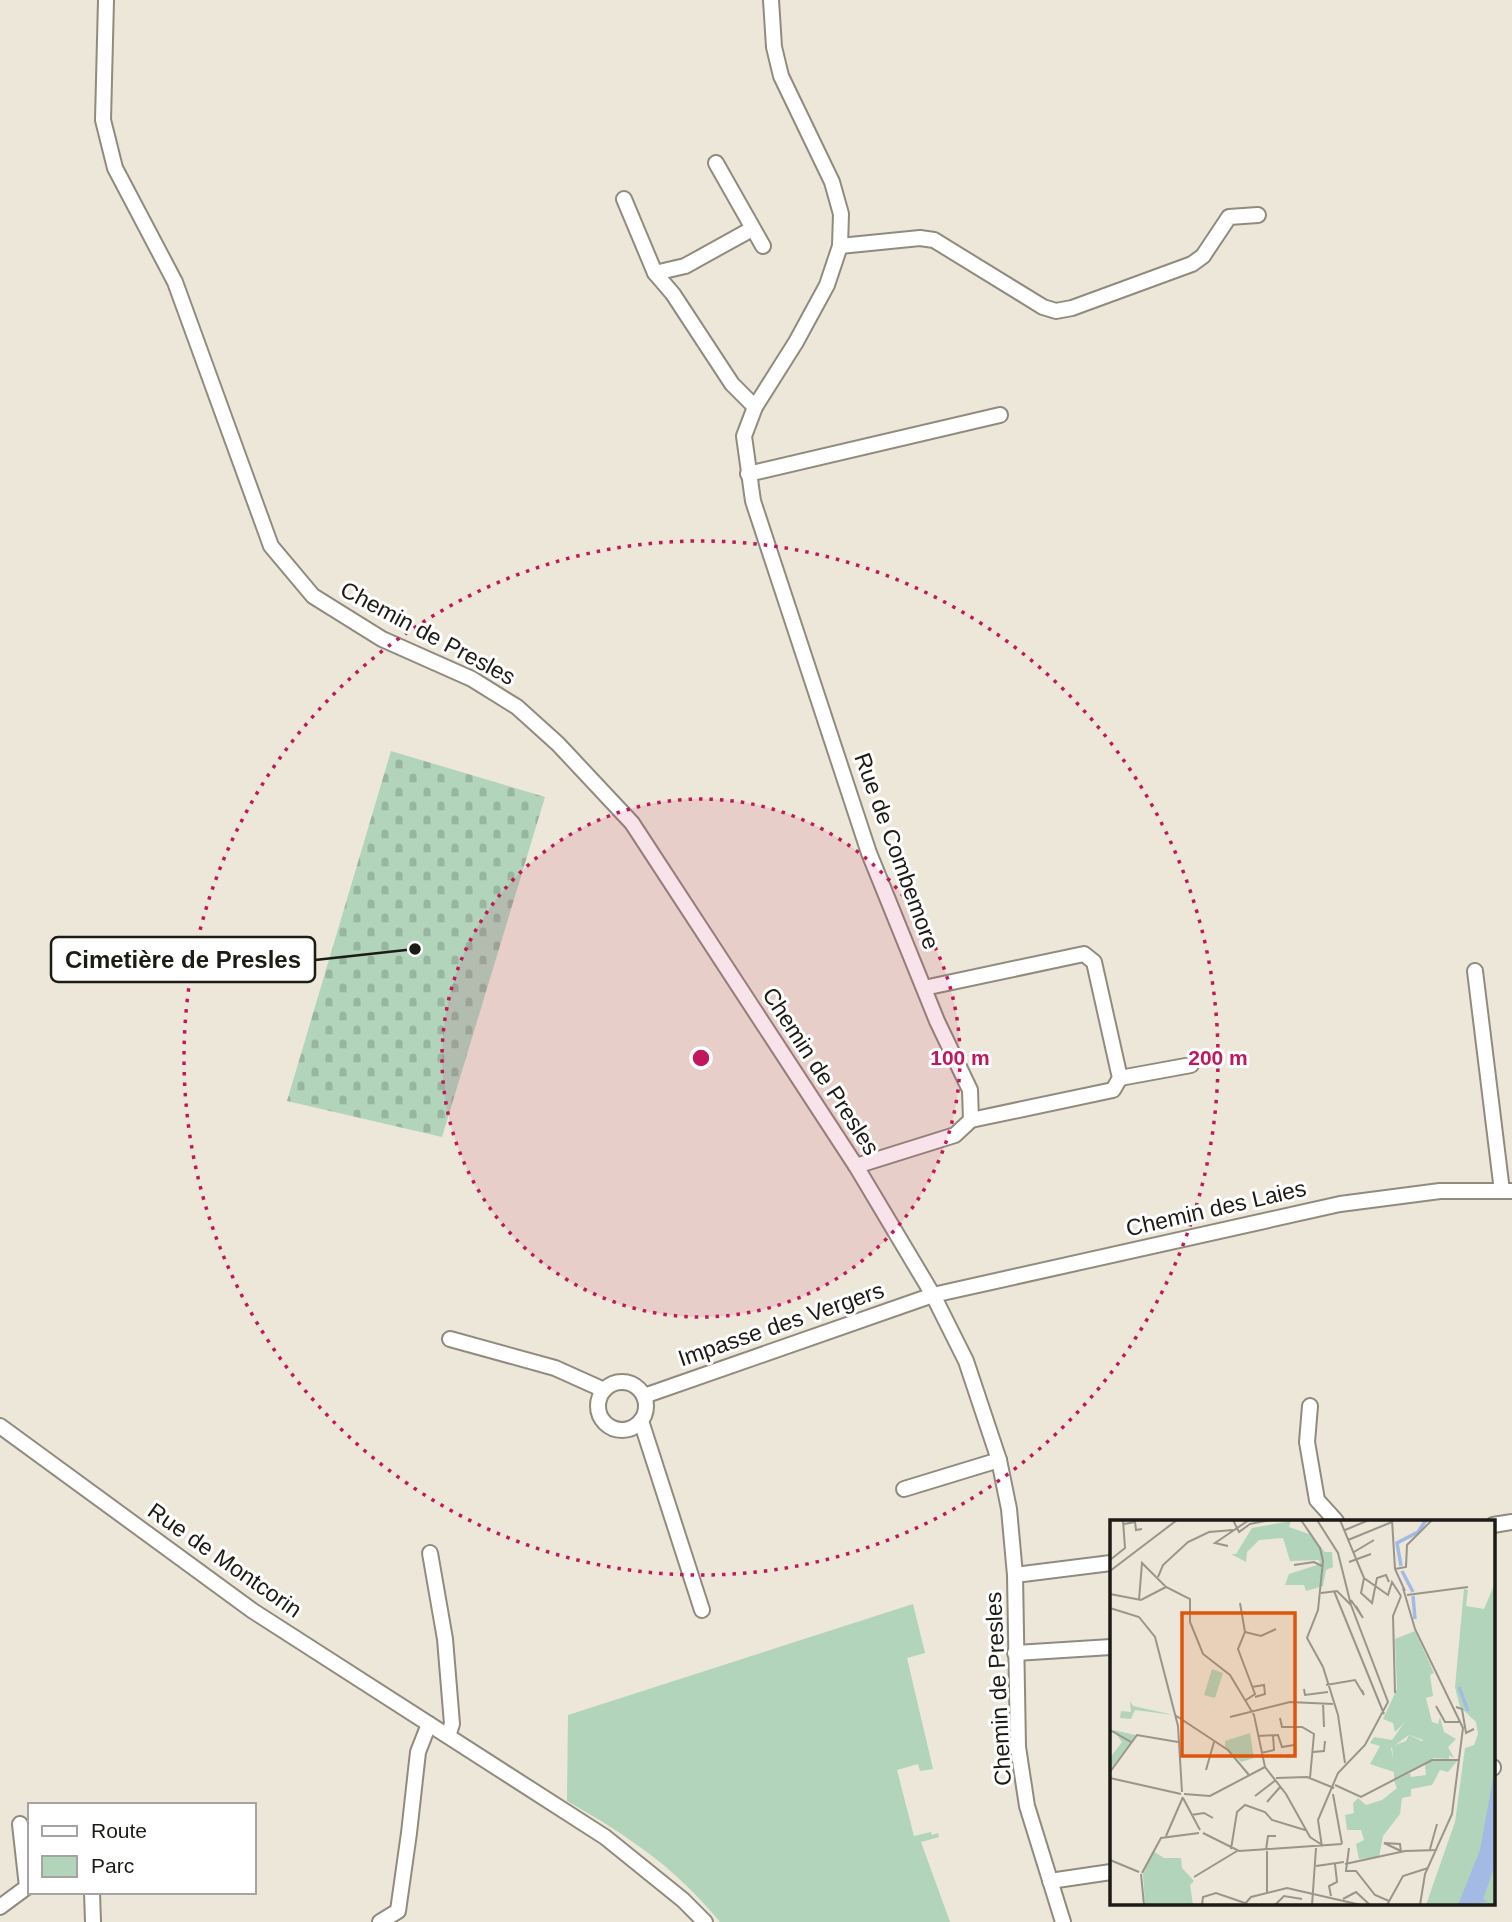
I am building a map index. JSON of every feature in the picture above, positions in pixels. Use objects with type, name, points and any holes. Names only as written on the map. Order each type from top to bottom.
[{"type":"street","name":"Chemin de Presles","points":[[106,0],[103,120],[115,168],[174,282],[271,546],[313,596],[382,639],[472,679],[517,707],[558,744],[632,823],[856,1166],[933,1295],[966,1361],[999,1460],[1009,1509],[1015,1575],[1018,1747],[1027,1806],[1063,1922]]},
{"type":"street","name":"Rue de Combemore","points":[[771,0],[775,47],[781,76],[832,182],[841,214],[840,246],[827,285],[796,342],[755,407],[744,436],[748,474],[753,501],[869,853],[924,988],[970,1090],[971,1120]]},
{"type":"street","points":[[716,163],[763,246]]},
{"type":"street","points":[[624,199],[655,273],[673,294],[732,384],[755,407]]},
{"type":"street","points":[[840,246],[920,238],[934,240],[1043,307],[1056,311],[1072,308],[1192,264],[1202,256],[1229,217],[1258,215]]},
{"type":"street","points":[[655,273],[685,266],[752,229]]},
{"type":"street","points":[[748,474],[1000,415]]},
{"type":"street","points":[[856,1166],[956,1135],[971,1120],[1113,1090],[1120,1078],[1094,962],[1084,954],[924,988]]},
{"type":"street","points":[[1475,971],[1507,1191]]},
{"type":"street","points":[[1120,1078],[1191,1065]]},
{"type":"street","name":"Chemin des Laies","points":[[933,1295],[1340,1204],[1440,1191],[1507,1191]]},
{"type":"street","name":"Impasse des Vergers","points":[[644,1396],[933,1295]]},
{"type":"street","points":[[450,1339],[555,1368],[604,1390]]},
{"type":"street","points":[[618,1382],[634,1385],[644,1396],[646,1409],[641,1421],[628,1429],[613,1428],[606,1424],[598,1411],[604,1390],[618,1382]]},
{"type":"street","points":[[1310,1406],[1307,1441],[1317,1500],[1335,1520]]},
{"type":"street","points":[[641,1421],[702,1610]]},
{"type":"street","name":"Rue de Montcorin","points":[[0,1426],[253,1611],[605,1837],[683,1900],[705,1922]]},
{"type":"street","points":[[904,1489],[999,1460]]},
{"type":"street","points":[[1494,1525],[1512,1522]]},
{"type":"street","points":[[430,1553],[445,1639],[452,1724],[448,1736]]},
{"type":"street","name":"Chemin de Presles","points":[[1015,1575],[1110,1563]]},
{"type":"street","points":[[1016,1653],[1110,1647]]},
{"type":"street","points":[[380,1922],[398,1911],[418,1752],[429,1724]]},
{"type":"street","points":[[0,1907],[27,1887],[20,1824]]},
{"type":"street","points":[[1050,1881],[1110,1872]]},
{"type":"street","points":[[92,1894],[93,1922]]},
{"type":"green space","points":[[391,751],[545,797],[442,1137],[287,1101]]},
{"type":"green space","points":[[913,1604],[925,1653],[907,1658],[933,1769],[920,1771],[918,1764],[897,1770],[914,1836],[938,1833],[939,1837],[921,1842],[950,1922],[720,1922],[667,1868],[610,1827],[567,1801],[568,1715]]},
{"type":"place","name":"Cimetière de Presles","points":[[415,949]]}]
